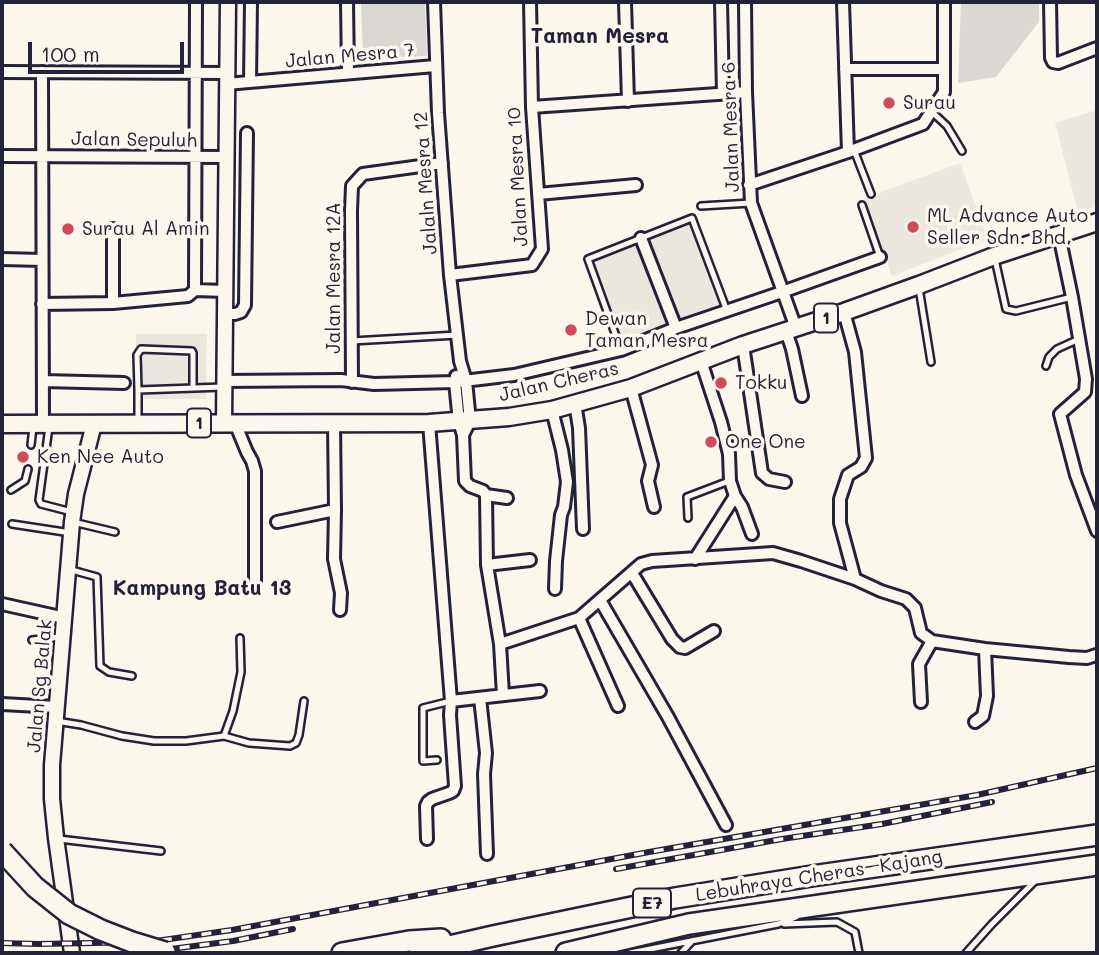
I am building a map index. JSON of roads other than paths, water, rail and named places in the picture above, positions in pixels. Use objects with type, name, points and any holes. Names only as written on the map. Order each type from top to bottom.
[{"type":"highway","name":"Lebuhraya Cheras–Kajang","points":[[419,953],[689,896],[1097,835]]},
{"type":"highway","points":[[2,851],[35,887],[69,914],[101,930],[169,953]]},
{"type":"highway","name":"Lebuhraya Cheras–Kajang","points":[[566,953],[689,924],[1097,865]]},
{"type":"highway","points":[[342,953],[408,941],[493,936]]},
{"type":"main road","name":"Jalan Cheras","points":[[2,424],[429,423],[464,426],[552,410],[631,388],[743,345],[845,312],[994,256],[1097,222]]},
{"type":"street","points":[[195,290],[196,2]]},
{"type":"street","points":[[228,2],[224,384],[230,423],[255,471],[255,581]]},
{"type":"street","points":[[250,82],[251,2]]},
{"type":"street","points":[[347,2],[348,73]]},
{"type":"street","name":"Jalaln Mesra 12","points":[[434,2],[435,66],[450,275],[460,361],[465,481],[486,495]]},
{"type":"street","name":"Jalan Mesra 10","points":[[450,275],[532,265],[542,249],[532,107],[530,2]]},
{"type":"street","points":[[625,2],[628,101]]},
{"type":"street","points":[[721,2],[723,93]]},
{"type":"street","name":"Jalan Mesra 6","points":[[745,2],[751,203],[782,292],[802,396]]},
{"type":"street","points":[[843,2],[851,151]]},
{"type":"street","points":[[749,185],[923,124],[944,92],[944,2]]},
{"type":"street","points":[[1050,2],[1053,62],[1058,63],[1097,48]]},
{"type":"street","name":"Jalan Mesra 7","points":[[2,72],[196,73],[250,82],[435,66]]},
{"type":"street","points":[[845,69],[944,69]]},
{"type":"street","points":[[41,72],[42,424]]},
{"type":"street","points":[[532,107],[746,92]]},
{"type":"street","points":[[225,314],[241,312],[245,305],[247,133]]},
{"type":"street","name":"Jalan Sepuluh","points":[[2,156],[226,157]]},
{"type":"street","name":"Jalan Mesra 12A","points":[[352,382],[352,187],[363,174],[442,163]]},
{"type":"street","points":[[538,194],[636,185]]},
{"type":"street","points":[[113,229],[113,303]]},
{"type":"street","points":[[1059,235],[1086,379],[1085,392],[1060,414],[1076,475],[1097,531]]},
{"type":"street","points":[[641,238],[676,328]]},
{"type":"street","points":[[224,384],[341,380],[374,384],[461,382],[514,375],[621,350],[676,328],[880,257]]},
{"type":"street","points":[[2,259],[42,260]]},
{"type":"street","points":[[43,304],[113,303],[188,296],[195,290],[225,291]]},
{"type":"street","points":[[845,312],[855,352],[866,458],[861,467],[848,475],[840,499],[840,523],[855,579]]},
{"type":"street","points":[[743,345],[762,473],[769,479],[785,482]]},
{"type":"street","points":[[701,361],[722,422],[734,496],[742,507],[752,534]]},
{"type":"street","points":[[43,381],[124,383]]},
{"type":"street","points":[[631,388],[652,465],[648,481],[654,508]]},
{"type":"street","points":[[575,403],[579,428],[583,529]]},
{"type":"street","points":[[552,410],[567,482],[559,526],[555,589]]},
{"type":"street","points":[[334,423],[334,559],[341,593],[340,610]]},
{"type":"street","points":[[427,839],[428,802],[453,791],[455,786],[429,423]]},
{"type":"street","name":"Jalan Sg Balak","points":[[72,953],[56,838],[52,765],[72,522],[76,494],[94,424]]},
{"type":"street","points":[[503,695],[500,644],[487,565],[486,495],[507,498]]},
{"type":"street","points":[[695,559],[734,496]]},
{"type":"street","points":[[277,522],[335,510]]},
{"type":"street","points":[[500,644],[579,618],[641,564],[652,561],[773,554],[855,579],[906,600],[915,608],[920,633],[932,641],[1078,658],[1097,655]]},
{"type":"street","points":[[487,565],[530,559]]},
{"type":"street","points":[[632,573],[680,647],[685,648],[714,631]]},
{"type":"street","points":[[600,600],[668,717],[726,825]]},
{"type":"street","points":[[2,604],[65,618]]},
{"type":"street","points":[[579,618],[618,706]]},
{"type":"street","points":[[921,702],[919,663],[932,641]]},
{"type":"street","points":[[975,722],[983,716],[987,696],[985,649]]},
{"type":"street","points":[[451,701],[540,691]]},
{"type":"street","points":[[480,698],[486,753],[484,774],[487,854]]},
{"type":"street","points":[[2,704],[56,714]]},
{"type":"lane","points":[[931,111],[947,126],[962,151]]},
{"type":"lane","points":[[851,151],[871,194]]},
{"type":"lane","points":[[701,206],[751,203]]},
{"type":"lane","points":[[862,205],[880,257]]},
{"type":"lane","points":[[621,350],[588,259],[692,218],[727,311]]},
{"type":"lane","points":[[994,256],[1006,309],[1016,311],[1072,297]]},
{"type":"lane","points":[[919,285],[931,362]]},
{"type":"lane","points":[[352,341],[457,335]]},
{"type":"lane","points":[[1046,366],[1049,357],[1057,349],[1079,340]]},
{"type":"lane","points":[[138,424],[137,355],[141,349],[192,351],[193,388]]},
{"type":"lane","points":[[138,390],[224,384]]},
{"type":"lane","points":[[31,445],[42,424]]},
{"type":"lane","points":[[42,424],[39,500],[72,522]]},
{"type":"lane","points":[[11,490],[25,481],[28,470]]},
{"type":"lane","points":[[688,518],[687,497],[730,481]]},
{"type":"lane","points":[[12,524],[72,522],[115,532]]},
{"type":"lane","points":[[68,569],[97,577],[100,666],[109,672],[132,676]]},
{"type":"lane","points":[[32,640],[63,637]]},
{"type":"lane","points":[[224,736],[233,711],[241,672],[240,638]]},
{"type":"lane","points":[[56,714],[81,725],[154,741],[186,741],[224,736],[249,743],[290,746],[296,743],[299,736],[304,701]]},
{"type":"lane","points":[[437,760],[423,761],[423,708],[451,701]]},
{"type":"lane","points":[[56,838],[161,851]]},
{"type":"lane","points":[[966,953],[1042,874]]},
{"type":"lane","points":[[630,953],[778,924],[838,902]]},
{"type":"lane","points":[[778,924],[837,922],[855,932],[859,953]]},
{"type":"lane","points":[[681,953],[692,941]]},
{"type":"railway","points":[[2,943],[149,942],[232,930],[649,852],[977,795],[1097,768]]},
{"type":"railway","points":[[616,869],[882,824],[992,802]]},
{"type":"railway","points":[[140,953],[233,941],[293,929]]},
{"type":"place","name":"Surau","points":[[889,103]]},
{"type":"place","name":"ML Advance Auto Seller Sdn. Bhd.","points":[[913,227]]},
{"type":"place","name":"Surau Al Amin","points":[[68,229]]},
{"type":"place","name":"Dewan Taman Mesra","points":[[571,330]]},
{"type":"place","name":"Tokku","points":[[721,383]]},
{"type":"place","name":"One One","points":[[711,442]]},
{"type":"place","name":"Ken Nee Auto","points":[[23,457]]},
{"type":"district","name":"Taman Mesra","points":[[600,37]]},
{"type":"district","name":"Kampung Batu 13","points":[[202,589]]}]
